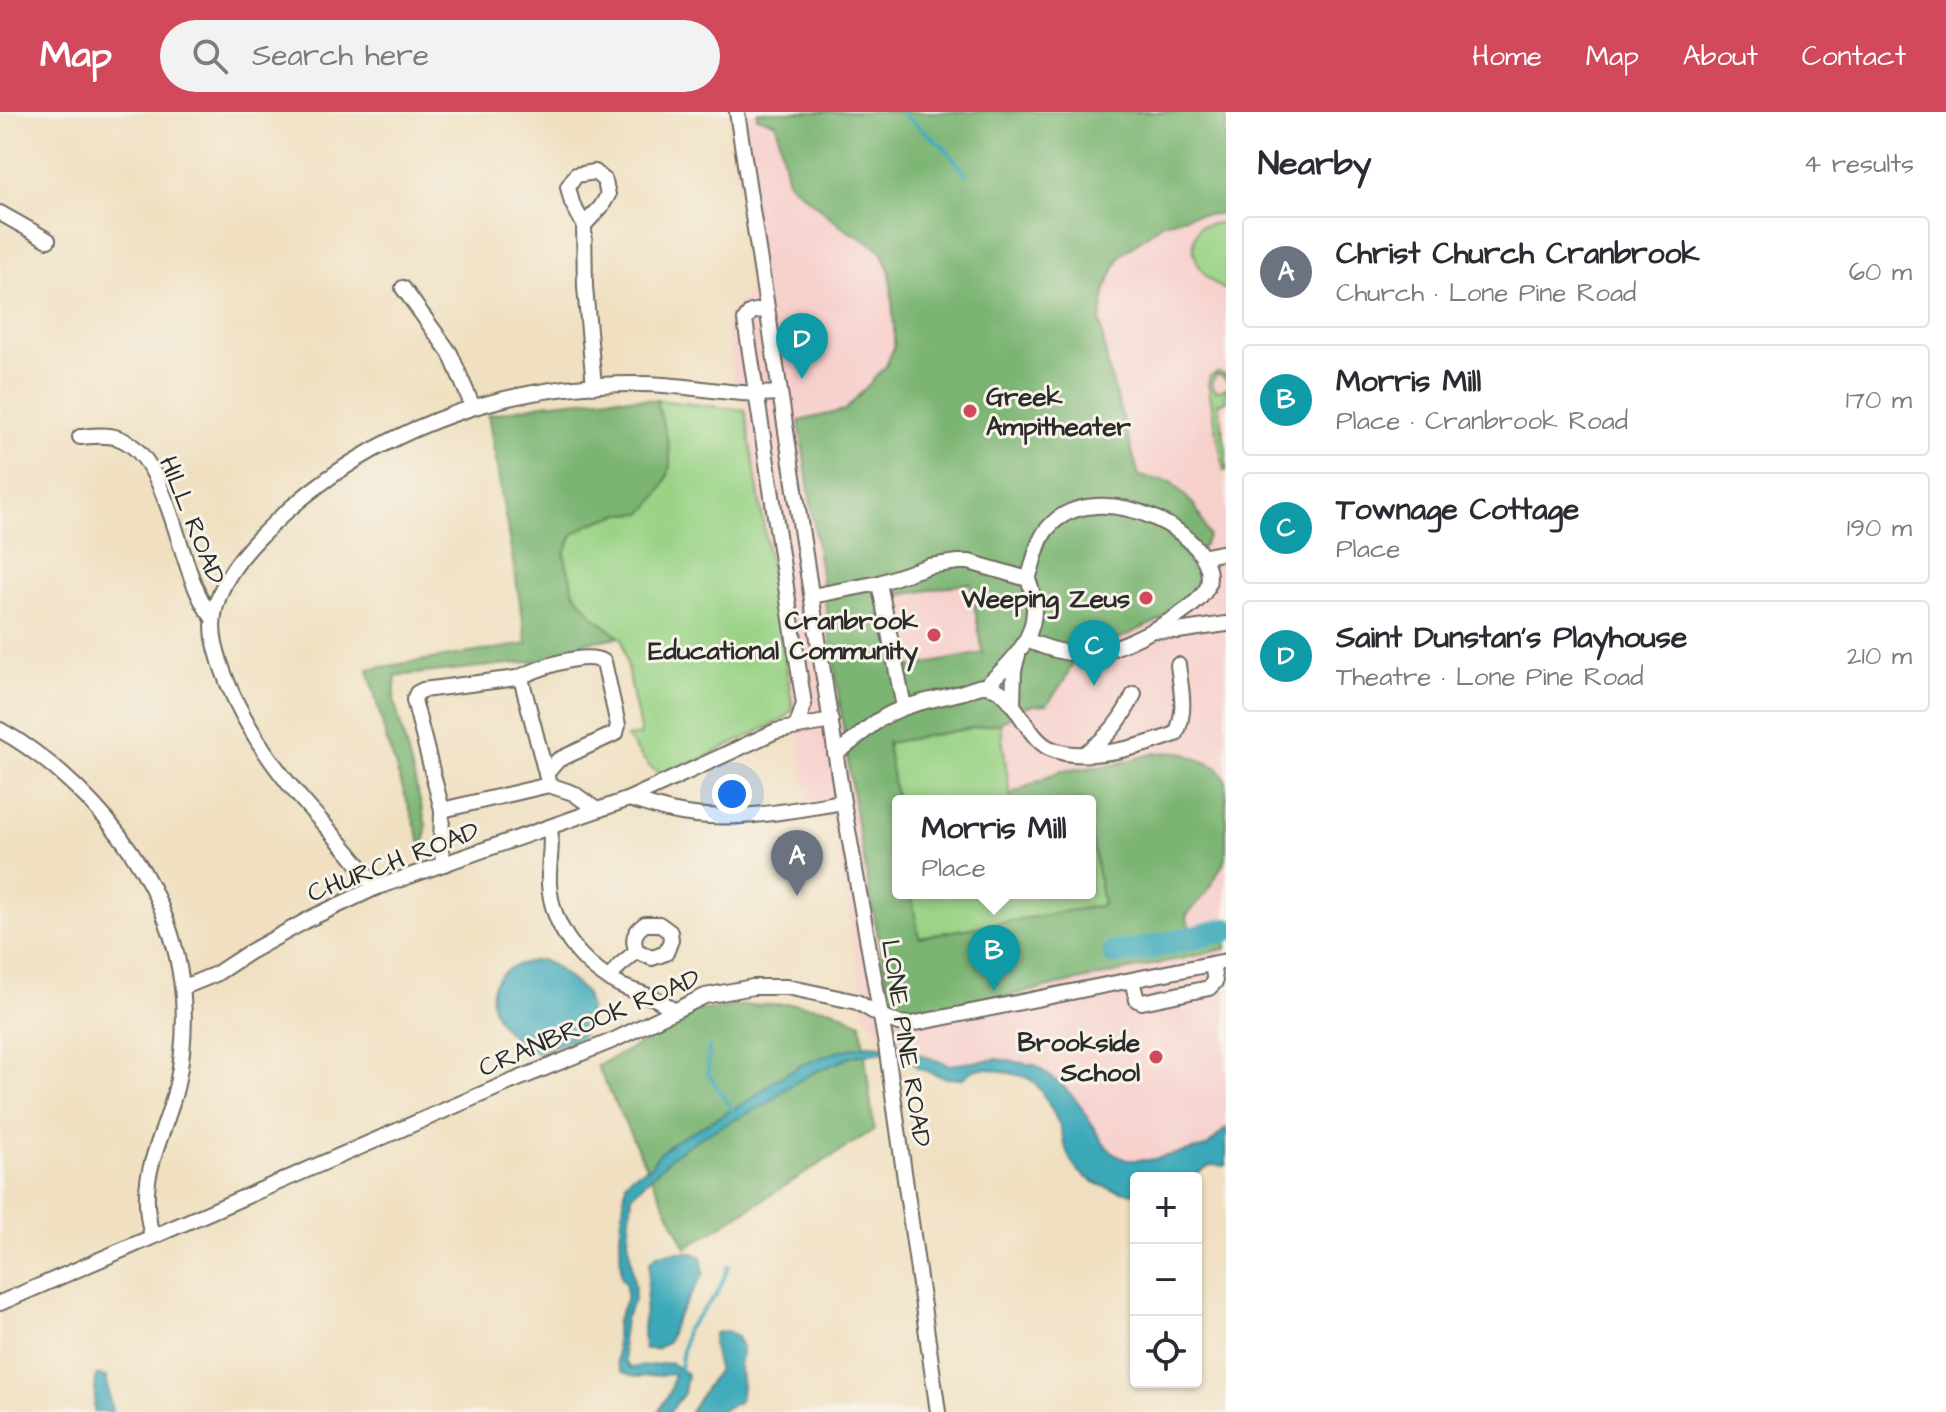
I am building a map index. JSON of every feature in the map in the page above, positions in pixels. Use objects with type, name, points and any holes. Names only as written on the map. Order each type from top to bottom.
[{"type":"street","name":"LONE PINE ROAD","points":[[737,112],[835,753],[886,1045],[938,1412]]},
{"type":"street","points":[[0,213],[48,240]]},
{"type":"street","points":[[584,225],[585,287],[594,386]]},
{"type":"street","points":[[403,288],[450,353],[473,407]]},
{"type":"street","points":[[767,309],[751,312],[745,320],[804,704],[797,725]]},
{"type":"street","points":[[375,888],[283,776],[257,737],[221,663],[215,643],[213,618],[223,589],[244,554],[320,482],[400,434],[473,407],[594,386],[666,385],[757,394],[780,393]]},
{"type":"street","name":"HILL ROAD","points":[[80,437],[116,438],[140,454],[164,497],[199,599],[213,618]]},
{"type":"street","points":[[835,753],[846,748],[875,722],[904,707],[985,686],[1018,655],[1027,640],[1034,614],[1034,595],[1028,579],[1047,528],[1065,514],[1089,506],[1111,504],[1147,513],[1174,529],[1206,556],[1211,576],[1200,597],[1153,630],[1109,650],[1071,656],[1027,640]]},
{"type":"street","points":[[1206,556],[1226,552]]},
{"type":"street","points":[[812,596],[879,583],[929,566],[958,562],[969,562],[1028,579]]},
{"type":"street","points":[[1211,576],[1226,573]]},
{"type":"street","points":[[879,583],[904,707]]},
{"type":"street","points":[[1153,630],[1178,631],[1226,624]]},
{"type":"street","points":[[1013,705],[1014,670],[1018,655]]},
{"type":"street","points":[[444,864],[441,850],[442,810],[414,700],[417,693],[517,678],[579,659],[596,657],[604,662],[618,725],[616,733],[558,760],[547,780]]},
{"type":"street","points":[[985,686],[999,691],[1013,705],[1032,735],[1048,748],[1066,753],[1085,753],[1126,748],[1176,734],[1184,707],[1178,665]]},
{"type":"street","points":[[517,678],[522,682],[547,780]]},
{"type":"street","points":[[1085,753],[1115,727],[1134,694]]},
{"type":"street","points":[[804,704],[829,713]]},
{"type":"street","name":"CHURCH ROAD","points":[[184,987],[216,974],[311,918],[375,888],[629,799],[776,731],[829,713]]},
{"type":"street","points":[[0,730],[28,747],[63,775],[122,837],[159,900],[172,940],[184,987],[183,1044],[177,1083],[147,1175],[146,1205],[152,1236]]},
{"type":"street","points":[[442,810],[547,780],[597,810]]},
{"type":"street","points":[[629,799],[669,811],[720,816],[760,814],[843,802]]},
{"type":"street","points":[[550,828],[549,883],[554,912],[573,948],[609,979],[664,1001],[672,1010]]},
{"type":"street","points":[[609,979],[637,951]]},
{"type":"street","points":[[1132,981],[1139,1002],[1209,988],[1215,982],[1219,962]]},
{"type":"street","name":"CRANBROOK ROAD","points":[[0,1303],[614,1040],[705,996],[773,986],[808,990],[857,1002],[898,1023],[911,1024],[1219,962]]},
{"type":"shaded area","name":"Cranbrook Educational Community","points":[[728,112],[1226,112],[1226,1128],[1206,1147],[1149,1160],[1126,1160],[1103,1143],[1078,1102],[997,1059],[949,1065],[893,1046],[865,1015],[833,819],[815,822],[808,799],[793,710],[783,720],[488,415],[543,404],[610,397],[689,402],[745,410],[732,371],[726,314],[753,290]]},
{"type":"green space","points":[[757,112],[1226,112],[1226,214],[1192,215],[1162,224],[1120,256],[1106,288],[1100,321],[1108,367],[1139,476],[1171,482],[1195,506],[1209,536],[1197,556],[1201,585],[1196,594],[1160,620],[1105,645],[1079,650],[1064,681],[1047,704],[1027,706],[1000,723],[887,743],[896,795],[892,795],[892,899],[912,899],[919,937],[1103,905],[1096,861],[1096,795],[1010,794],[1061,771],[1113,765],[1156,753],[1181,752],[1217,767],[1226,781],[1226,859],[1205,895],[1186,916],[1190,928],[1226,921],[1226,949],[933,1012],[908,1014],[894,1008],[856,817],[799,421],[845,410],[886,366],[894,347],[890,272],[880,249],[843,228],[788,182],[776,123],[757,117]],"holes":[[[970,583],[983,653],[910,667],[895,596]]]},
{"type":"green space","points":[[1226,224],[1226,290],[1203,271],[1194,245],[1200,226]]},
{"type":"green space","points":[[1218,372],[1226,375],[1226,380],[1216,375],[1211,384],[1215,391],[1226,387],[1226,401],[1218,404],[1226,450],[1226,471],[1208,384],[1210,376]]},
{"type":"green space","points":[[610,397],[656,400],[670,460],[664,485],[643,513],[620,514],[590,524],[573,535],[564,554],[574,592],[594,617],[619,637],[582,643],[583,651],[537,661],[396,676],[394,699],[426,825],[424,852],[386,738],[368,669],[527,644],[488,415],[543,404]]},
{"type":"green space","points":[[656,400],[745,410],[793,709],[783,720],[664,776],[650,767],[626,737],[641,735],[622,639],[594,617],[574,592],[564,554],[572,535],[590,524],[620,514],[643,513],[664,485],[669,472],[669,447]]},
{"type":"green space","points":[[1000,723],[1010,795],[896,795],[887,743]]},
{"type":"green space","points":[[1096,861],[1103,905],[918,937],[912,899],[1096,899]]},
{"type":"green space","points":[[795,1004],[832,1009],[861,1023],[874,1130],[686,1248],[597,1066],[663,1032],[686,1012]]},
{"type":"water","points":[[541,960],[554,966],[585,992],[590,1008],[582,1036],[537,1053],[505,1029],[495,1014],[491,1000],[493,986],[502,974],[517,965]]},
{"type":"water","points":[[867,1045],[899,1047],[949,1065],[997,1059],[1035,1065],[1078,1102],[1103,1143],[1114,1154],[1126,1160],[1149,1160],[1206,1147],[1226,1128],[1226,1166],[1211,1165],[1199,1172],[1130,1172],[1130,1192],[1120,1191],[1095,1182],[1075,1167],[1047,1102],[1035,1083],[1024,1077],[985,1068],[971,1072],[962,1079],[946,1078],[920,1069],[903,1053],[894,1051],[853,1056],[811,1074],[785,1089],[769,1103],[706,1134],[675,1154],[632,1195],[628,1239],[635,1290],[625,1319],[622,1342],[625,1362],[630,1368],[671,1363],[687,1374],[684,1393],[670,1412],[658,1412],[670,1392],[674,1374],[637,1377],[622,1372],[617,1364],[616,1324],[626,1300],[626,1285],[621,1276],[620,1236],[626,1182],[631,1176],[650,1167],[659,1154],[675,1141],[750,1100],[801,1065]]},
{"type":"water","points":[[690,1252],[701,1257],[704,1273],[675,1321],[668,1342],[656,1349],[644,1349],[650,1262],[657,1255]]},
{"type":"water","points":[[727,1331],[737,1337],[742,1347],[740,1401],[719,1412],[690,1412],[718,1369],[713,1347],[714,1333]]},
{"type":"water","points":[[96,1375],[106,1377],[112,1412],[94,1412]]},
{"type":"waterway","points":[[901,112],[944,147],[966,174]]},
{"type":"waterway","points":[[1114,953],[1226,930]]},
{"type":"waterway","points":[[709,1047],[708,1073],[734,1112]]},
{"type":"waterway","points":[[680,1369],[686,1330],[717,1294],[729,1266]]},
{"type":"place","name":"Saint Dunstan's Playhouse","points":[[802,379]]},
{"type":"place","name":"Greek Ampitheater","points":[[970,411]]},
{"type":"place","name":"Weeping Zeus","points":[[1146,598]]},
{"type":"place","name":"Cranbrook Educational Community","points":[[934,635]]},
{"type":"place","name":"Townage Cottage","points":[[1094,686]]},
{"type":"place","name":"Christ Church Cranbrook","points":[[797,896]]},
{"type":"place","name":"Morris Mill","points":[[994,991]]},
{"type":"place","name":"Brookside School","points":[[1156,1057]]}]
